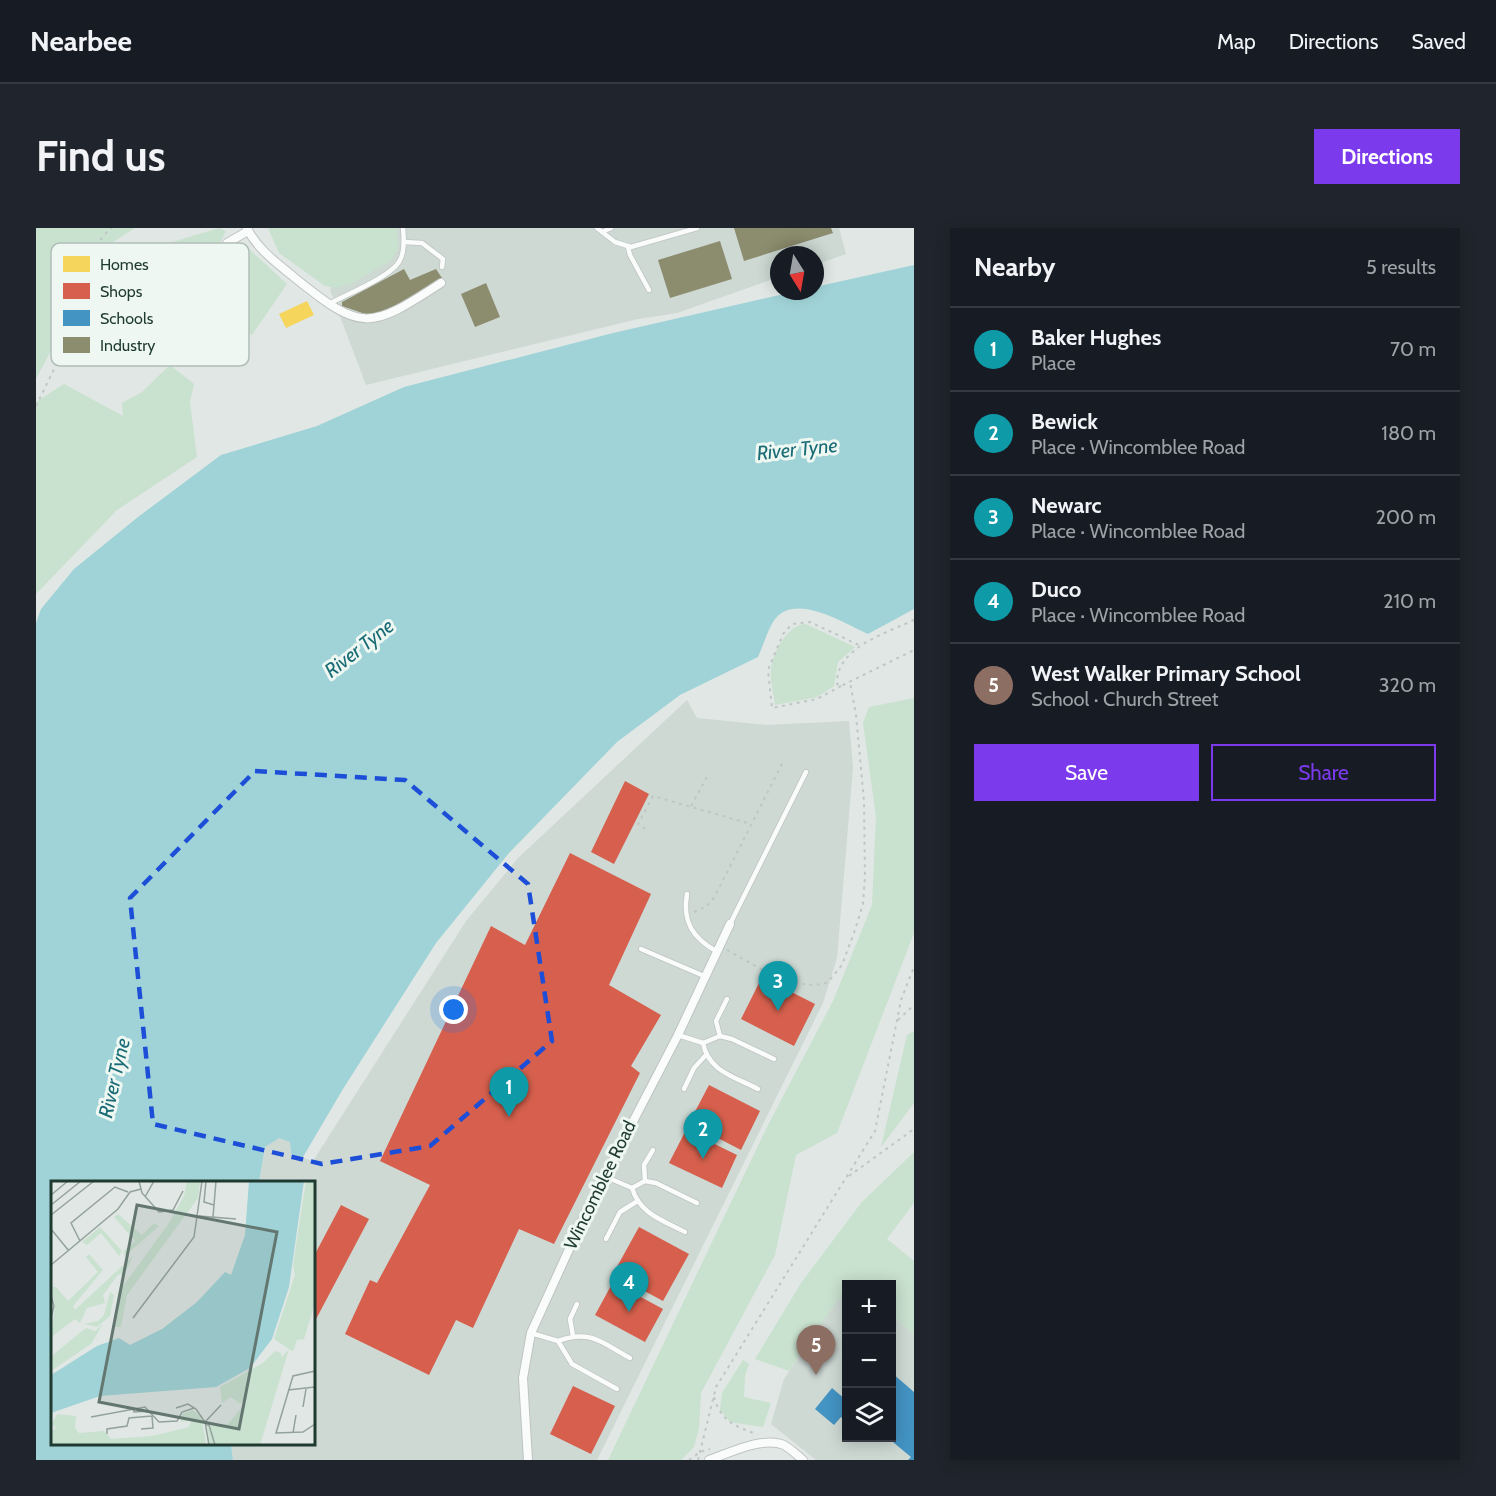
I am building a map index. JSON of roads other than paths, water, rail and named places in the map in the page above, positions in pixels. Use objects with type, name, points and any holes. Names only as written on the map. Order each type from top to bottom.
[{"type":"street","points":[[227,243],[247,230],[268,256],[347,316],[370,319],[395,312],[441,283]]},
{"type":"street","name":"Wincomblee Road","points":[[528,1460],[523,1378],[531,1333],[545,1297],[604,1176],[678,1035],[730,924]]},
{"type":"street","points":[[709,1460],[755,1445],[777,1443],[803,1460]]},
{"type":"lane","points":[[329,304],[394,268],[400,262],[404,242],[403,228]]},
{"type":"lane","points":[[600,230],[611,228]]},
{"type":"lane","points":[[600,230],[615,242],[628,247],[697,228]]},
{"type":"lane","points":[[404,242],[422,243],[443,259],[442,267]]},
{"type":"lane","points":[[628,247],[630,255],[650,290]]},
{"type":"lane","points":[[730,924],[806,772]]},
{"type":"lane","points":[[687,894],[685,914],[694,935],[718,948]]},
{"type":"lane","points":[[641,949],[705,976]]},
{"type":"lane","points":[[720,1036],[716,1021],[727,999]]},
{"type":"lane","points":[[678,1035],[703,1043],[720,1036],[732,1039],[774,1059]]},
{"type":"lane","points":[[703,1043],[705,1056],[714,1067],[758,1089]]},
{"type":"lane","points":[[684,1089],[694,1068],[705,1056]]},
{"type":"lane","points":[[645,1181],[644,1165],[653,1150]]},
{"type":"lane","points":[[604,1176],[632,1188]]},
{"type":"lane","points":[[632,1188],[645,1181],[656,1182],[697,1203]]},
{"type":"lane","points":[[632,1188],[636,1202],[643,1209],[685,1232]]},
{"type":"lane","points":[[606,1239],[620,1212],[636,1202]]},
{"type":"lane","points":[[573,1336],[570,1319],[577,1304]]},
{"type":"lane","points":[[531,1333],[558,1341],[573,1336],[587,1335],[630,1358]]},
{"type":"lane","points":[[558,1341],[572,1364],[617,1389]]},
{"type":"water","name":"River Tyne","points":[[914,265],[914,609],[868,634],[819,612],[792,609],[782,613],[773,622],[758,657],[680,695],[617,742],[509,853],[436,943],[343,1089],[303,1157],[291,1154],[290,1142],[279,1138],[265,1147],[259,1181],[51,1181],[51,1445],[231,1445],[233,1460],[36,1460],[36,623],[41,609],[74,569],[138,517],[221,455],[317,426],[404,387],[613,333],[770,297],[770,300],[824,300],[824,285]]},
{"type":"place","name":"Newarc","points":[[778,1011]]},
{"type":"place","name":"Baker Hughes","points":[[509,1117]]},
{"type":"place","name":"Bewick","points":[[703,1159]]},
{"type":"place","name":"Duco","points":[[629,1312]]},
{"type":"place","name":"West Walker Primary School","points":[[816,1375]]}]
